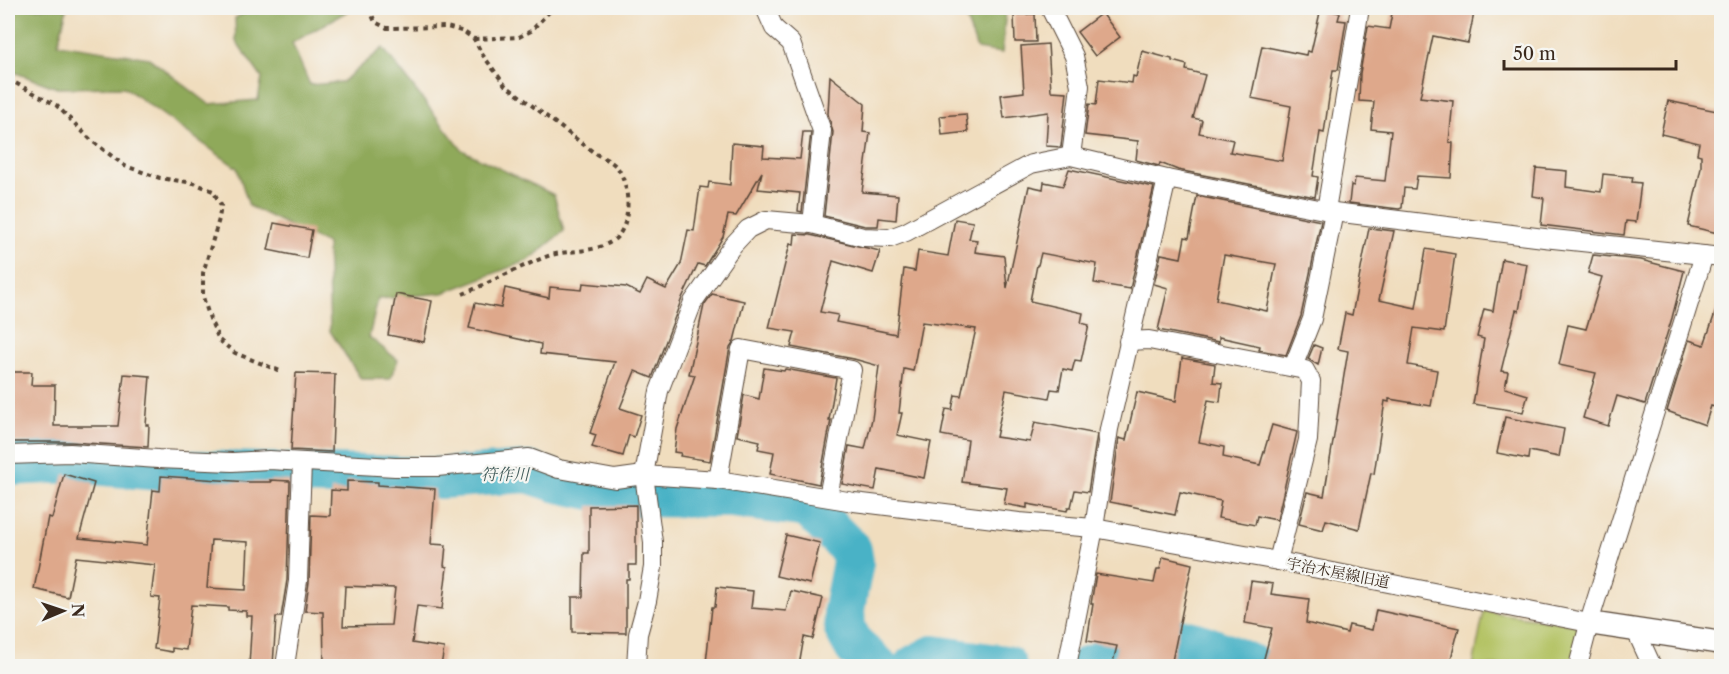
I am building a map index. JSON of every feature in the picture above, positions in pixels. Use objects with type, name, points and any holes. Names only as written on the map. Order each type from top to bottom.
[{"type":"street","points":[[1050,8],[1074,56],[1080,86],[1071,156]]},
{"type":"street","points":[[1293,367],[1312,319],[1360,8]]},
{"type":"street","points":[[766,10],[774,28],[791,43],[822,131],[812,224]]},
{"type":"street","points":[[636,666],[638,634],[653,567],[653,542],[644,476],[659,391],[693,302],[733,245],[748,229],[766,220],[812,224],[863,237],[890,238],[906,232],[1031,164],[1071,156],[1167,179],[1330,211],[1544,238],[1713,256],[1589,623],[1578,666]]},
{"type":"street","points":[[1067,666],[1094,528],[1108,429],[1167,179]]},
{"type":"street","points":[[1128,341],[1149,340],[1305,370],[1311,381],[1308,440],[1278,561]]},
{"type":"street","points":[[718,480],[741,349],[852,370],[828,497]]},
{"type":"street","name":"宇治木屋線旧道","points":[[8,455],[70,453],[168,460],[437,467],[529,458],[559,470],[615,479],[644,476],[718,480],[1019,522],[1094,528],[1278,561],[1589,623],[1722,642]]},
{"type":"street","points":[[285,666],[298,581],[302,463]]},
{"type":"street","points":[[1636,631],[1652,666]]},
{"type":"path","points":[[369,8],[375,22],[387,28],[447,27],[464,32],[474,39],[505,85],[619,169],[625,187],[627,209],[625,226],[615,239],[600,247],[550,256],[463,294]]},
{"type":"path","points":[[474,39],[519,37],[531,31],[553,8]]},
{"type":"path","points":[[8,79],[56,105],[92,141],[125,166],[160,178],[194,183],[213,191],[221,205],[203,273],[203,297],[210,319],[219,340],[235,352],[280,371]]},
{"type":"green space","points":[[8,8],[67,8],[58,44],[149,58],[209,104],[258,100],[262,78],[236,41],[235,18],[254,8],[353,8],[292,43],[310,85],[342,82],[383,48],[462,150],[554,195],[564,231],[529,260],[443,293],[378,299],[369,337],[398,360],[390,379],[361,379],[330,331],[327,244],[249,206],[237,168],[124,87],[57,88],[8,70]]},
{"type":"green space","points":[[962,8],[1006,8],[1002,53],[977,49]]},
{"type":"green space","points":[[1484,611],[1586,626],[1577,666],[1473,666]]},
{"type":"building","points":[[1321,8],[1340,13],[1338,20],[1346,21],[1338,70],[1333,70],[1324,133],[1320,132],[1313,176],[1318,177],[1315,197],[1178,170],[1160,163],[1159,166],[1136,160],[1138,141],[1085,135],[1089,104],[1096,105],[1099,79],[1132,83],[1133,76],[1136,77],[1142,51],[1172,59],[1172,61],[1187,65],[1186,70],[1205,75],[1193,118],[1202,120],[1199,133],[1233,140],[1230,152],[1282,161],[1291,106],[1251,98],[1262,46],[1306,55],[1307,51],[1311,52]]},
{"type":"building","points":[[1393,8],[1475,8],[1468,43],[1433,36],[1420,97],[1453,101],[1449,142],[1453,143],[1451,178],[1417,176],[1415,189],[1404,188],[1402,208],[1399,209],[1349,203],[1351,185],[1354,186],[1355,178],[1385,181],[1391,131],[1371,129],[1374,102],[1359,101],[1360,73],[1368,26],[1389,29]]},
{"type":"building","points":[[1102,13],[1120,37],[1095,56],[1077,32]]},
{"type":"building","points":[[1035,14],[1036,42],[1015,42],[1014,15]]},
{"type":"building","points":[[1048,44],[1051,91],[1067,92],[1061,147],[1046,146],[1048,112],[1004,118],[1001,95],[1024,92],[1021,46]]},
{"type":"building","points":[[830,76],[865,104],[863,132],[870,133],[862,192],[898,195],[896,220],[879,218],[878,226],[865,226],[824,216],[833,132],[828,114]]},
{"type":"building","points":[[1668,101],[1722,112],[1722,234],[1688,226],[1701,168],[1701,155],[1697,154],[1699,143],[1661,134]]},
{"type":"building","points":[[966,114],[968,132],[942,135],[940,116]]},
{"type":"building","points":[[803,132],[811,132],[802,212],[798,211],[800,193],[758,189],[762,172],[736,216],[728,215],[723,237],[705,266],[698,264],[682,298],[652,378],[635,371],[620,408],[641,415],[634,437],[629,435],[623,456],[592,447],[596,435],[590,433],[615,362],[540,354],[541,344],[469,328],[475,303],[501,308],[505,288],[549,298],[550,287],[582,290],[583,283],[626,287],[640,294],[647,280],[666,289],[681,264],[688,230],[694,231],[700,187],[708,188],[709,182],[730,185],[732,143],[764,146],[763,157],[800,159]]},
{"type":"building","points":[[1536,168],[1567,171],[1566,187],[1601,192],[1603,174],[1633,177],[1632,182],[1641,183],[1636,222],[1626,221],[1624,235],[1541,225],[1544,198],[1533,196]]},
{"type":"building","points":[[1069,169],[1154,187],[1130,289],[1094,283],[1097,264],[1041,253],[1030,301],[1083,313],[1081,323],[1089,325],[1081,361],[1075,360],[1072,371],[1063,369],[1059,390],[1051,389],[1049,398],[1006,390],[996,437],[1030,442],[1035,422],[1097,434],[1088,492],[1075,490],[1071,507],[1068,507],[1067,511],[1027,504],[1027,508],[1004,504],[1007,488],[962,482],[968,440],[941,435],[946,409],[952,410],[955,395],[961,396],[976,329],[922,322],[913,371],[904,369],[899,413],[902,413],[897,435],[931,442],[924,478],[879,469],[875,490],[842,484],[849,446],[865,449],[872,419],[879,366],[791,347],[795,332],[769,328],[790,244],[794,245],[795,234],[810,235],[880,251],[873,273],[833,261],[820,312],[838,315],[836,322],[896,334],[904,269],[915,271],[918,251],[948,256],[955,219],[973,222],[969,239],[977,240],[975,252],[1004,256],[1007,288],[1029,186],[1043,189],[1044,182],[1063,186]]},
{"type":"building","points":[[1197,196],[1321,221],[1301,316],[1286,355],[1259,350],[1260,346],[1219,337],[1219,342],[1158,330],[1168,288],[1154,284],[1161,254],[1181,258],[1185,237],[1189,238]],"holes":[[[1224,255],[1276,264],[1267,311],[1216,300]]]},
{"type":"building","points":[[274,223],[312,230],[307,258],[268,250]]},
{"type":"building","points":[[1369,228],[1394,231],[1379,300],[1416,308],[1426,249],[1455,254],[1444,332],[1414,328],[1408,365],[1437,370],[1431,406],[1389,399],[1389,402],[1385,401],[1374,474],[1371,473],[1359,529],[1326,520],[1323,530],[1299,524],[1307,492],[1324,496],[1348,351],[1338,349],[1345,313],[1352,315]]},
{"type":"building","points":[[1593,255],[1641,260],[1684,271],[1645,404],[1617,396],[1608,426],[1583,418],[1596,373],[1559,365],[1568,325],[1586,329],[1602,277],[1588,273]]},
{"type":"building","points":[[1502,259],[1527,264],[1519,311],[1516,310],[1501,371],[1508,372],[1505,388],[1528,395],[1523,412],[1473,404],[1484,339],[1477,337],[1484,309],[1493,311]]},
{"type":"building","points":[[396,294],[432,301],[424,342],[388,335]]},
{"type":"building","points":[[712,294],[744,301],[734,341],[730,347],[710,461],[680,456],[681,453],[674,452],[677,429],[695,375],[689,374],[704,305]]},
{"type":"building","points":[[1719,302],[1722,303],[1722,409],[1711,406],[1705,425],[1667,411],[1689,340],[1704,345]]},
{"type":"building","points":[[1314,345],[1322,348],[1318,365],[1308,359]]},
{"type":"building","points":[[1182,358],[1215,364],[1213,382],[1222,383],[1220,402],[1208,400],[1199,442],[1224,447],[1223,457],[1260,465],[1272,425],[1297,432],[1277,520],[1257,516],[1255,525],[1218,518],[1221,501],[1180,492],[1175,515],[1110,502],[1119,438],[1126,440],[1137,392],[1176,401]]},
{"type":"building","points":[[764,368],[784,371],[785,369],[836,378],[819,484],[770,474],[774,452],[758,449],[760,441],[737,436],[744,395],[759,399]]},
{"type":"building","points":[[8,372],[32,372],[31,385],[55,385],[54,426],[118,426],[124,374],[150,376],[146,425],[149,425],[148,447],[71,442],[8,442]]},
{"type":"building","points":[[296,373],[335,374],[332,452],[291,450]]},
{"type":"building","points":[[1505,417],[1564,429],[1559,457],[1529,451],[1528,459],[1497,453]]},
{"type":"building","points":[[64,474],[94,483],[79,538],[147,545],[153,490],[160,491],[161,476],[249,482],[290,481],[287,580],[281,617],[276,617],[273,666],[249,666],[252,616],[246,616],[246,611],[228,610],[228,607],[191,605],[186,650],[172,648],[172,652],[154,649],[160,598],[151,597],[155,565],[76,557],[68,597],[34,589],[48,517],[52,518]],"holes":[[[211,540],[248,542],[246,590],[207,588]]]},
{"type":"building","points":[[347,481],[378,482],[378,485],[435,489],[431,544],[446,545],[444,566],[447,567],[442,609],[417,606],[412,643],[444,648],[441,666],[324,666],[323,612],[305,611],[309,582],[311,515],[330,516],[331,490],[347,491]],"holes":[[[345,586],[395,588],[391,625],[343,626]]]},
{"type":"building","points":[[636,505],[636,565],[629,565],[629,579],[626,579],[626,633],[572,632],[572,597],[583,597],[584,553],[589,553],[589,506]]},
{"type":"building","points":[[786,535],[820,543],[810,584],[776,576]]},
{"type":"building","points":[[1163,557],[1192,564],[1171,666],[1112,666],[1117,646],[1087,641],[1096,574],[1154,583]]},
{"type":"building","points":[[1251,581],[1273,584],[1271,594],[1309,599],[1306,623],[1347,633],[1349,625],[1372,630],[1376,610],[1459,628],[1449,666],[1262,666],[1272,628],[1245,623]]},
{"type":"building","points":[[717,587],[753,591],[751,608],[786,611],[791,591],[823,598],[813,639],[804,637],[799,666],[729,666],[706,663],[712,607],[715,607]]},
{"type":"waterway","name":"符作川","points":[[8,465],[72,462],[159,470],[441,478],[528,472],[558,482],[624,496],[731,497],[808,507],[851,550],[853,562],[844,609],[845,629],[855,647],[877,666]]},
{"type":"waterway","name":"符作川","points":[[1089,666],[1138,646],[1167,639],[1193,642],[1253,666]]},
{"type":"waterway","name":"符作川","points":[[914,666],[933,656],[1006,666]]}]
